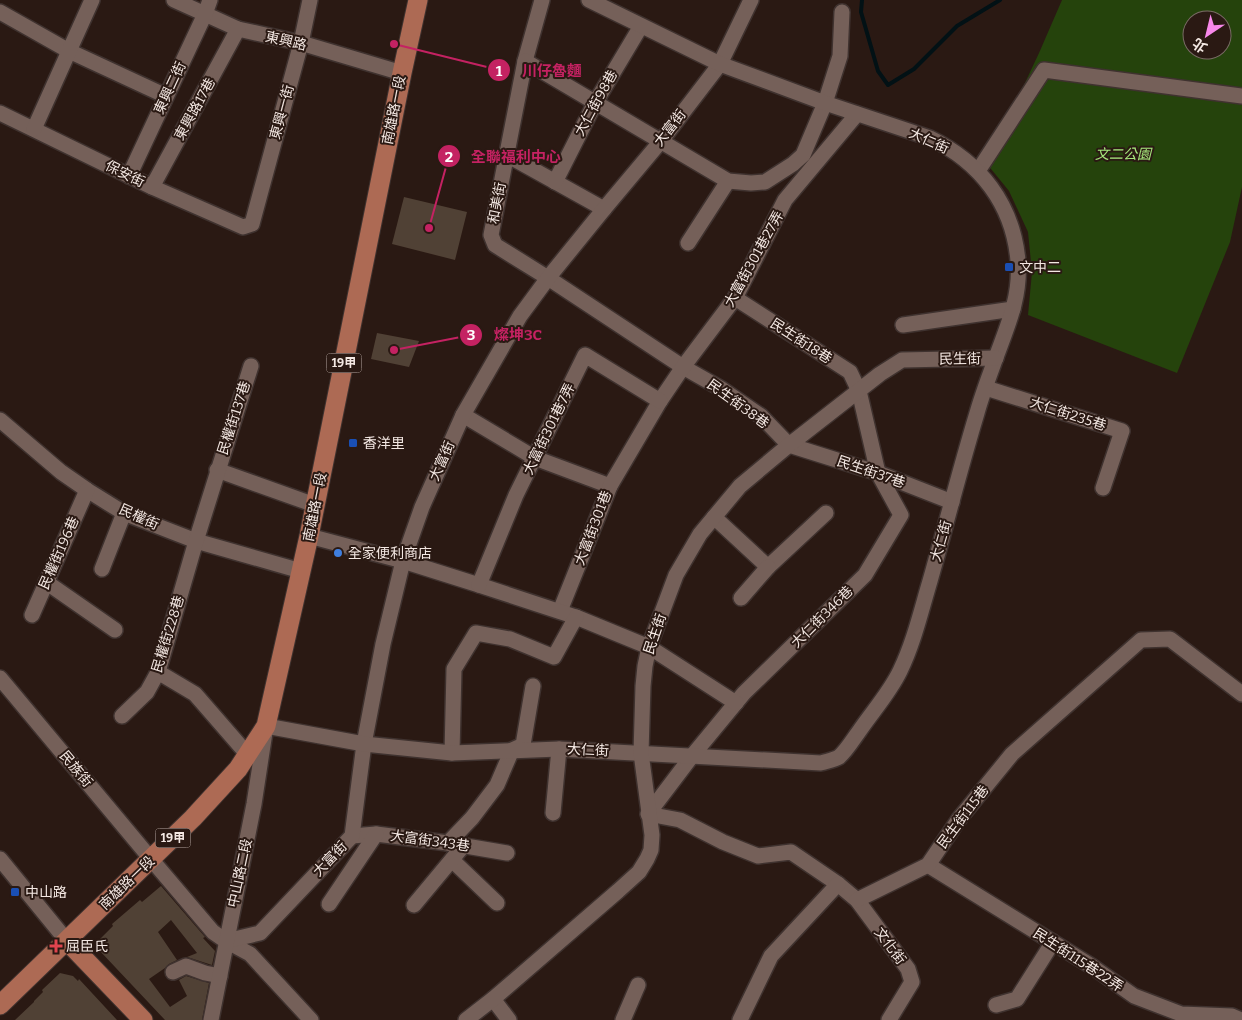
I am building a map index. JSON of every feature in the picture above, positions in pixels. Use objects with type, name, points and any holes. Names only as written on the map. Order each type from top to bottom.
[{"type":"main road","name":"南雄路一段","points":[[67,941],[215,795],[238,769],[266,726],[309,536],[418,0]]},
{"type":"main road","name":"19甲","points":[[0,1005],[67,941]]},
{"type":"main road","points":[[67,941],[143,1020]]},
{"type":"street","points":[[34,129],[92,0]]},
{"type":"street","name":"東興路","points":[[174,0],[207,7],[238,30],[301,44],[402,73]]},
{"type":"street","name":"東興一街","points":[[252,224],[301,44],[310,0]]},
{"type":"street","name":"和美街","points":[[542,0],[525,62],[491,235],[495,245],[683,367]]},
{"type":"street","name":"大仁街","points":[[266,726],[364,744],[452,753],[559,748],[821,763],[839,756],[894,682],[900,670],[912,642],[977,412],[1006,334],[1013,309],[1018,287],[1016,248],[1005,210],[978,171],[946,146],[930,138],[825,103],[720,64],[589,0]]},
{"type":"street","name":"大富街","points":[[226,941],[260,933],[352,836],[364,744],[383,644],[403,561],[422,507],[462,415],[520,316],[548,278],[661,141],[720,64],[751,0]]},
{"type":"street","name":"東興二街","points":[[129,176],[207,7]]},
{"type":"street","points":[[0,12],[70,51],[166,96]]},
{"type":"street","points":[[525,62],[728,181],[765,182],[793,164],[803,155],[825,103],[840,56],[842,12]]},
{"type":"street","name":"大仁街98巷","points":[[555,182],[595,103],[641,26]]},
{"type":"street","name":"東興路17巷","points":[[152,187],[238,30]]},
{"type":"street","points":[[978,171],[1044,70],[1242,96]]},
{"type":"street","name":"保安街","points":[[0,112],[152,187],[243,227],[252,224]]},
{"type":"street","name":"大富街301巷27弄","points":[[610,486],[660,401],[735,298],[786,200],[857,114]]},
{"type":"street","points":[[506,155],[604,209]]},
{"type":"street","points":[[688,243],[728,181]]},
{"type":"street","name":"民生街18巷","points":[[735,298],[850,372],[859,391]]},
{"type":"street","points":[[903,325],[1013,309]]},
{"type":"street","name":"大富街301巷7弄","points":[[479,585],[516,495],[585,355],[660,401]]},
{"type":"street","name":"民生街","points":[[466,1020],[493,999],[639,872],[651,850],[652,835],[642,753],[645,666],[649,647],[676,575],[700,534],[740,486],[880,374],[902,360],[996,358]]},
{"type":"street","name":"民權街137巷","points":[[196,541],[251,366]]},
{"type":"street","name":"民生街38巷","points":[[683,367],[720,388],[761,416],[789,445]]},
{"type":"street","name":"大仁街235巷","points":[[986,388],[1122,431],[1103,488]]},
{"type":"street","name":"大仁街346巷","points":[[648,814],[692,756],[744,693],[865,575],[901,515],[878,473],[859,391]]},
{"type":"street","name":"大富街301巷","points":[[462,415],[535,458],[610,486],[560,611]]},
{"type":"street","name":"民權街","points":[[2,427],[61,472],[124,513],[196,541],[301,571]]},
{"type":"street","name":"民生街37巷","points":[[789,445],[878,473],[952,502]]},
{"type":"street","name":"民權街137巷","points":[[217,470],[315,505]]},
{"type":"street","name":"民權街196巷","points":[[32,615],[87,490]]},
{"type":"street","points":[[102,569],[124,513]]},
{"type":"street","points":[[741,598],[768,567],[826,513]]},
{"type":"street","points":[[714,517],[768,567]]},
{"type":"street","points":[[309,536],[403,561],[576,617],[649,647],[736,703]]},
{"type":"street","name":"民權街228巷","points":[[122,716],[148,692],[158,672],[196,541]]},
{"type":"street","points":[[46,582],[115,630]]},
{"type":"street","points":[[452,753],[454,669],[476,633],[510,639],[554,657],[576,617]]},
{"type":"street","name":"民生街115巷","points":[[928,865],[959,819],[1012,754],[1141,640],[1170,639],[1242,694]]},
{"type":"street","points":[[158,672],[195,694],[248,755]]},
{"type":"street","name":"民族街","points":[[0,678],[213,932],[250,954],[311,1020]]},
{"type":"street","points":[[448,843],[472,818],[497,785],[512,750],[523,745],[533,686]]},
{"type":"street","name":"中山路二段","points":[[211,1020],[254,804],[266,726]]},
{"type":"street","points":[[553,813],[559,748]]},
{"type":"street","points":[[648,814],[680,820],[723,842],[758,856],[790,852],[838,884],[856,900],[928,865]]},
{"type":"street","points":[[329,904],[376,834]]},
{"type":"street","name":"大富街343巷","points":[[352,836],[376,834],[464,845],[507,853]]},
{"type":"street","points":[[414,905],[464,845]]},
{"type":"street","points":[[0,859],[67,941]]},
{"type":"street","points":[[452,860],[497,903]]},
{"type":"street","name":"民生街115巷22弄","points":[[928,865],[1053,942],[1134,996],[1181,1014],[1232,1016],[1241,1020]]},
{"type":"street","points":[[740,1020],[771,956],[838,884]]},
{"type":"street","name":"文化街","points":[[856,900],[908,969],[912,982],[889,1020]]},
{"type":"street","points":[[996,1005],[1017,999],[1053,942]]},
{"type":"street","points":[[173,972],[186,966],[220,976]]},
{"type":"street","points":[[623,1020],[638,985]]},
{"type":"street","points":[[493,999],[509,1020]]},
{"type":"green space","name":"文二公園","points":[[1062,0],[1242,0],[1242,187],[1230,242],[1177,373],[1028,315],[1032,272],[1028,232],[1009,191],[987,164]]},
{"type":"building","points":[[404,197],[467,212],[455,260],[392,244]]},
{"type":"building","points":[[377,333],[419,341],[409,367],[371,359]]},
{"type":"building","points":[[161,886],[215,951],[212,965],[187,957],[197,953],[171,920],[158,932],[177,960],[149,979],[170,1007],[187,996],[179,980],[186,976],[209,983],[202,1020],[165,1020],[99,950],[100,939],[113,926],[112,924],[140,900],[142,902]]},
{"type":"building","points":[[60,973],[73,976],[78,981],[79,979],[117,1020],[15,1020]]},
{"type":"waterway","points":[[862,0],[861,12],[878,71],[888,85],[914,69],[957,26],[1000,0]]},
{"type":"place","name":"川仔魯麵","points":[[394,44]]},
{"type":"place","name":"全聯福利中心","points":[[429,228]]},
{"type":"place","name":"文中二","points":[[1009,267]]},
{"type":"place","name":"燦坤3C","points":[[394,350]]},
{"type":"place","name":"香洋里","points":[[353,443]]},
{"type":"place","name":"全家便利商店","points":[[338,553]]},
{"type":"place","name":"中山路","points":[[15,892]]},
{"type":"place","name":"屈臣氏","points":[[56,946]]}]
